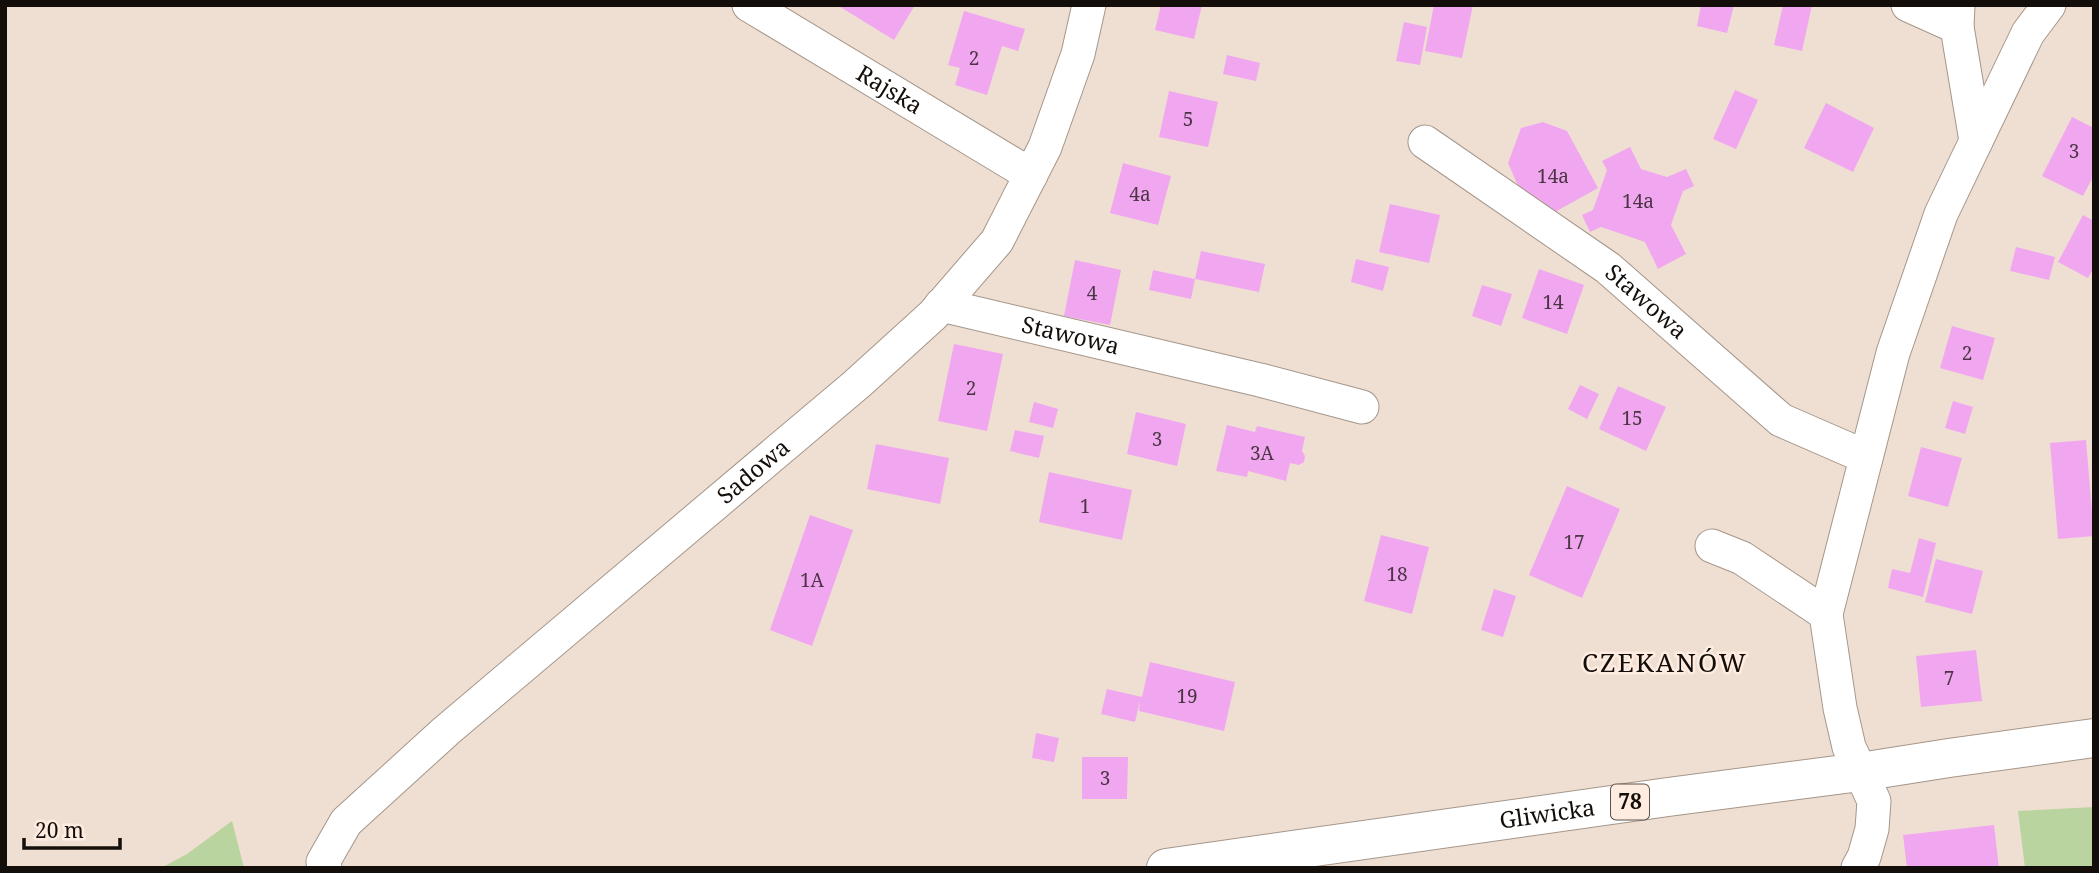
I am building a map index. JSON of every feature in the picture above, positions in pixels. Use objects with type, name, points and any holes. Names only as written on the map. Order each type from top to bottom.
[{"type":"main road","name":"Gliwicka","points":[[1166,868],[2094,738]]},
{"type":"street","name":"Rajska","points":[[749,5],[1031,175]]},
{"type":"street","name":"Sadowa","points":[[325,868],[323,862],[346,822],[446,731],[857,384],[941,305],[997,242],[1045,147],[1079,54],[1089,5]]},
{"type":"street","points":[[1908,5],[1958,16],[1976,141]]},
{"type":"street","points":[[1858,868],[1872,829],[1874,802],[1849,747],[1840,708],[1826,614],[1893,353],[1941,214],[2028,33],[2049,5]]},
{"type":"street","name":"Stawowa","points":[[1425,142],[1608,268],[1781,420],[1866,457]]},
{"type":"street","name":"Stawowa","points":[[941,305],[1260,380],[1362,407]]},
{"type":"street","points":[[1712,546],[1742,558],[1826,614]]},
{"type":"green space","points":[[2094,807],[2094,868],[2025,868],[2018,811]]},
{"type":"green space","points":[[232,821],[244,868],[161,868],[187,854]]},
{"type":"building","points":[[837,5],[915,5],[894,40]]},
{"type":"building","points":[[1161,5],[1202,5],[1194,39],[1155,30]]},
{"type":"building","points":[[1434,5],[1473,5],[1462,58],[1425,51]]},
{"type":"building","points":[[1701,5],[1734,5],[1727,33],[1697,26]]},
{"type":"building","points":[[1783,5],[1812,5],[1802,51],[1774,45]]},
{"type":"building","points":[[964,11],[1025,29],[1018,51],[1002,46],[987,95],[955,85],[960,68],[948,65]]},
{"type":"building","points":[[1404,22],[1427,27],[1420,65],[1396,61]]},
{"type":"building","points":[[1227,55],[1260,63],[1256,81],[1223,74]]},
{"type":"building","points":[[1735,90],[1758,100],[1736,149],[1713,139]]},
{"type":"building","points":[[1169,91],[1218,102],[1208,147],[1159,137]]},
{"type":"building","points":[[1826,103],[1874,128],[1853,172],[1804,148]]},
{"type":"building","points":[[2072,117],[2094,128],[2094,175],[2083,196],[2042,176]]},
{"type":"building","points":[[1543,122],[1567,131],[1598,188],[1555,212],[1523,197],[1508,163],[1521,128]]},
{"type":"building","points":[[1630,147],[1641,169],[1667,177],[1686,169],[1694,186],[1683,191],[1671,225],[1686,254],[1658,269],[1645,242],[1601,227],[1590,232],[1582,215],[1593,210],[1607,170],[1602,161]]},
{"type":"building","points":[[1123,163],[1171,176],[1158,225],[1110,213]]},
{"type":"building","points":[[1390,204],[1440,215],[1429,263],[1379,252]]},
{"type":"building","points":[[2083,215],[2094,221],[2094,267],[2088,278],[2058,262]]},
{"type":"building","points":[[2016,247],[2055,257],[2049,280],[2010,271]]},
{"type":"building","points":[[1201,251],[1265,264],[1259,292],[1195,279]]},
{"type":"building","points":[[1356,259],[1389,267],[1383,291],[1351,282]]},
{"type":"building","points":[[1075,260],[1121,270],[1110,325],[1064,316]]},
{"type":"building","points":[[1539,269],[1584,285],[1567,334],[1522,318]]},
{"type":"building","points":[[1153,270],[1195,279],[1191,299],[1149,290]]},
{"type":"building","points":[[1482,285],[1512,294],[1501,326],[1472,316]]},
{"type":"building","points":[[1952,326],[1995,338],[1983,380],[1940,368]]},
{"type":"building","points":[[954,344],[1003,354],[987,431],[938,421]]},
{"type":"building","points":[[1580,385],[1599,394],[1587,419],[1568,409]]},
{"type":"building","points":[[1618,386],[1666,407],[1646,451],[1599,429]]},
{"type":"building","points":[[1953,401],[1973,407],[1965,434],[1945,428]]},
{"type":"building","points":[[1034,402],[1058,409],[1053,428],[1029,422]]},
{"type":"building","points":[[1136,412],[1186,424],[1177,466],[1127,454]]},
{"type":"building","points":[[1227,425],[1255,432],[1257,426],[1305,437],[1302,451],[1304,462],[1299,465],[1290,463],[1286,481],[1248,471],[1247,477],[1216,471]]},
{"type":"building","points":[[1015,430],[1044,436],[1039,458],[1010,451]]},
{"type":"building","points":[[2086,440],[2094,536],[2058,539],[2050,443]]},
{"type":"building","points":[[876,444],[949,458],[940,504],[867,489]]},
{"type":"building","points":[[1921,447],[1962,458],[1948,507],[1908,496]]},
{"type":"building","points":[[1049,472],[1132,490],[1122,540],[1039,522]]},
{"type":"building","points":[[1567,486],[1620,509],[1582,598],[1529,575]]},
{"type":"building","points":[[810,515],[853,530],[812,646],[770,630]]},
{"type":"building","points":[[1381,535],[1429,547],[1412,614],[1364,601]]},
{"type":"building","points":[[1919,538],[1936,543],[1923,597],[1888,588],[1892,569],[1910,573]]},
{"type":"building","points":[[1936,559],[1983,571],[1972,614],[1925,602]]},
{"type":"building","points":[[1494,589],[1516,596],[1503,637],[1481,630]]},
{"type":"building","points":[[1976,650],[1982,701],[1921,707],[1916,656]]},
{"type":"building","points":[[1150,662],[1235,682],[1224,731],[1139,711],[1140,701],[1135,722],[1101,714],[1107,689],[1142,697]]},
{"type":"building","points":[[1036,733],[1059,738],[1054,762],[1032,758]]},
{"type":"building","points":[[1082,757],[1128,757],[1127,799],[1082,799]]},
{"type":"building","points":[[1994,825],[1999,868],[1907,868],[1903,835]]},
{"type":"district","name":"CZEKANÓW","points":[[1665,663]]}]
